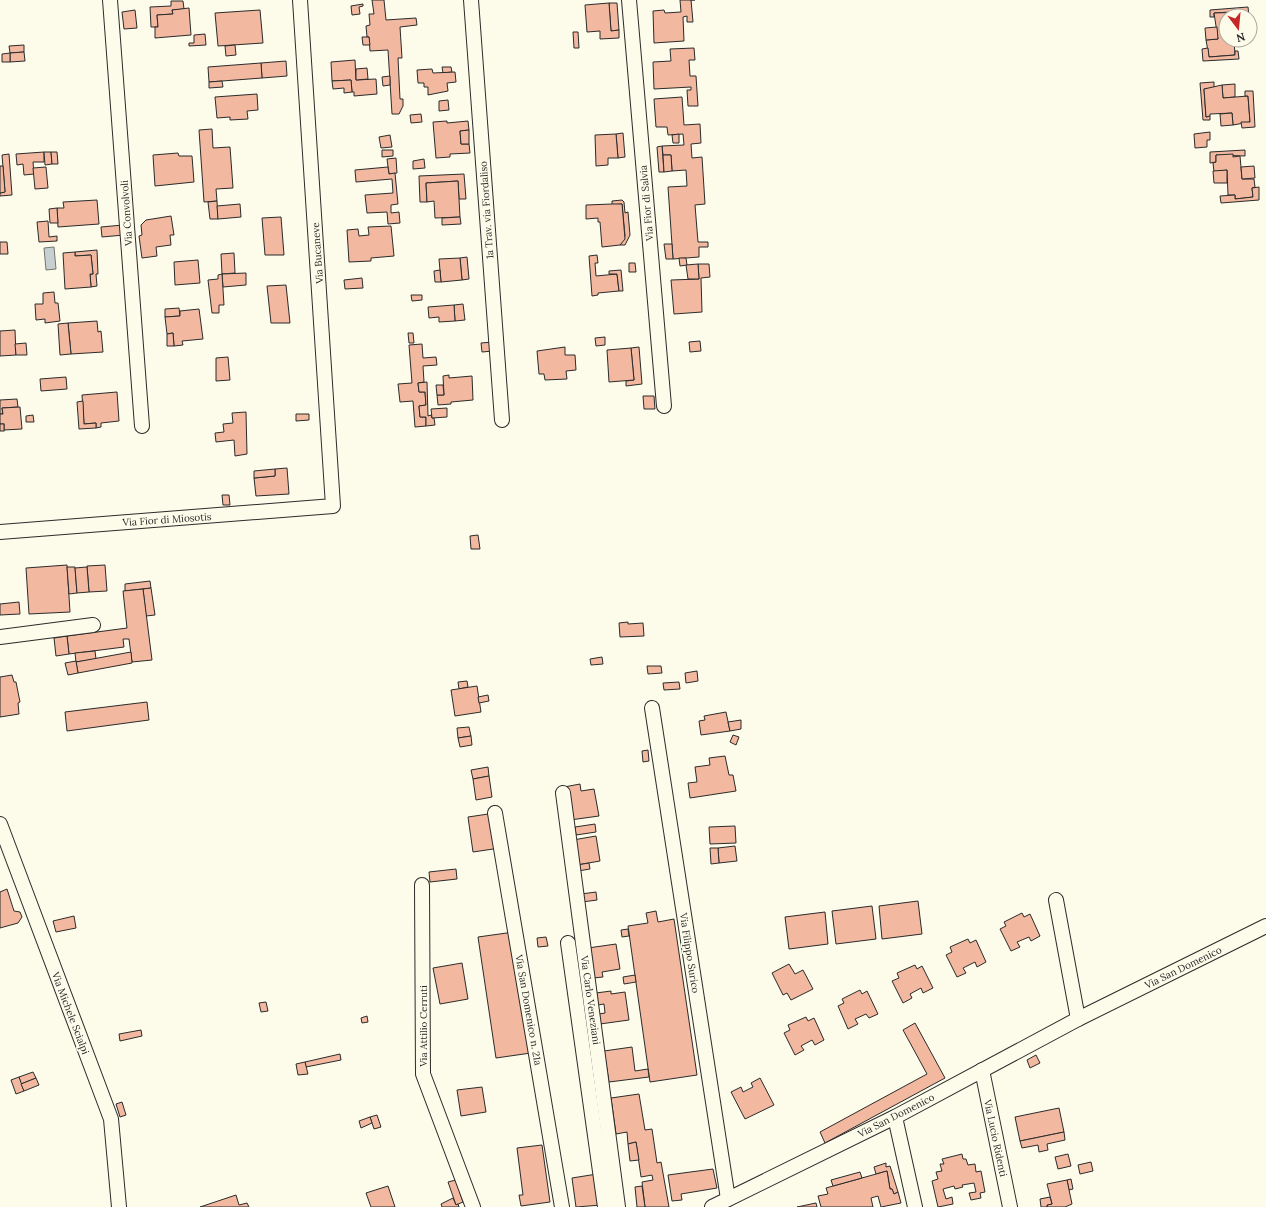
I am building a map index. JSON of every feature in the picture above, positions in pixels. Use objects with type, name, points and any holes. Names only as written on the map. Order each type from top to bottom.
[{"type":"street","name":"Via Convolvoli","points":[[110,0],[142,426]]},
{"type":"street","name":"Via Bucaneve","points":[[300,0],[333,506]]},
{"type":"street","name":"1a Trav. via Fiordaliso","points":[[471,0],[502,420]]},
{"type":"street","name":"Via Fior di Salvia","points":[[628,0],[664,406]]},
{"type":"street","name":"Via Fior di Miosotis","points":[[0,532],[333,506]]},
{"type":"street","points":[[0,637],[93,625]]},
{"type":"street","name":"Via Filippo Surico","points":[[652,708],[728,1199]]},
{"type":"street","name":"Via Carlo Veneziani","points":[[563,793],[618,1207]]},
{"type":"street","name":"Via San Domenico n. 21a","points":[[495,813],[562,1207]]},
{"type":"street","name":"Via Michele Scialpi","points":[[0,824],[111,1119],[119,1207]]},
{"type":"street","name":"Via Attilio Cerruti","points":[[422,884],[423,1074],[473,1207]]},
{"type":"street","points":[[1056,900],[1078,1019]]},
{"type":"street","name":"Via San Domenico","points":[[712,1207],[895,1116],[1078,1019],[1266,926]]},
{"type":"street","points":[[568,943],[605,1207]]},
{"type":"street","name":"Via Lucio Ridenti","points":[[982,1070],[1010,1207]]},
{"type":"street","points":[[895,1116],[915,1207]]},
{"type":"shaded area","points":[[54,247],[56,269],[46,270],[44,248]]},
{"type":"building","points":[[372,0],[384,0],[386,20],[416,18],[417,25],[400,27],[402,58],[398,58],[400,99],[403,99],[403,106],[399,114],[392,114],[388,50],[370,51],[369,37],[367,37],[366,26],[370,25],[369,14],[374,14]]},
{"type":"building","points":[[680,0],[691,0],[693,22],[687,22],[687,16],[683,17],[684,41],[654,43],[653,11],[664,10],[665,13],[681,12]]},
{"type":"building","points":[[171,1],[183,1],[184,9],[172,10],[173,14],[157,15],[158,27],[151,27],[150,7],[171,6]]},
{"type":"building","points":[[609,3],[617,3],[619,30],[611,31]]},
{"type":"building","points":[[609,3],[611,31],[619,30],[619,38],[600,39],[600,31],[587,32],[585,5]]},
{"type":"building","points":[[363,4],[363,6],[359,7],[360,14],[352,15],[351,6]]},
{"type":"building","points":[[189,8],[191,35],[155,38],[155,27],[158,27],[157,15],[173,14],[172,10]]},
{"type":"building","points":[[1218,9],[1218,13],[1214,13],[1214,17],[1210,17],[1210,10]]},
{"type":"building","points":[[135,10],[137,28],[124,29],[122,12]]},
{"type":"building","points":[[260,10],[263,43],[218,46],[215,13]]},
{"type":"building","points":[[1214,13],[1218,13],[1218,39]]},
{"type":"building","points":[[1217,27],[1218,39],[1206,40],[1205,28]]},
{"type":"building","points":[[573,32],[578,32],[579,48],[574,48]]},
{"type":"building","points":[[205,34],[206,45],[189,46],[189,43],[194,43],[194,35]]},
{"type":"building","points":[[362,37],[369,37],[370,45],[363,45]]},
{"type":"building","points":[[1218,39],[1218,48],[1235,48],[1235,55],[1209,57],[1206,40]]},
{"type":"building","points":[[24,45],[24,52],[10,53],[9,46]]},
{"type":"building","points":[[235,45],[236,55],[226,56],[225,46]]},
{"type":"building","points":[[694,48],[695,60],[689,60],[690,76],[696,76],[698,106],[688,106],[687,90],[691,90],[691,87],[654,89],[653,62],[671,61],[670,49]]},
{"type":"building","points":[[1208,48],[1209,57],[1235,55],[1235,51],[1238,51],[1239,59],[1203,61],[1202,49]]},
{"type":"building","points":[[24,52],[25,61],[10,62],[10,53]]},
{"type":"building","points":[[10,53],[10,62],[2,62],[2,54]]},
{"type":"building","points":[[355,60],[356,80],[376,79],[377,94],[354,96],[354,92],[352,92],[351,80],[332,81],[331,62]]},
{"type":"building","points":[[286,61],[287,76],[262,78],[261,63]]},
{"type":"building","points":[[261,63],[262,78],[209,82],[208,67]]},
{"type":"building","points":[[442,67],[451,67],[452,72],[443,73]]},
{"type":"building","points":[[367,68],[368,79],[356,80],[356,69]]},
{"type":"building","points":[[432,69],[433,73],[455,72],[456,82],[447,83],[448,91],[428,95],[428,87],[424,87],[424,83],[418,83],[417,70]]},
{"type":"building","points":[[390,76],[390,85],[383,86],[382,77]]},
{"type":"building","points":[[351,80],[352,92],[344,93],[344,88],[333,89],[332,81]]},
{"type":"building","points":[[222,81],[223,87],[209,88],[209,82]]},
{"type":"building","points":[[1214,82],[1214,88],[1204,89],[1206,117],[1210,116],[1210,120],[1203,120],[1200,83]]},
{"type":"building","points":[[1235,84],[1235,97],[1223,98],[1222,85]]},
{"type":"building","points":[[1222,85],[1223,98],[1248,96],[1250,122],[1233,125],[1232,113],[1210,114],[1210,116],[1206,117],[1204,89]]},
{"type":"building","points":[[1245,91],[1253,91],[1255,127],[1242,128],[1241,122],[1250,122],[1248,96],[1245,96]]},
{"type":"building","points":[[257,94],[258,110],[247,111],[248,119],[230,120],[230,117],[217,118],[215,97]]},
{"type":"building","points":[[682,97],[684,125],[700,124],[701,143],[691,144],[692,158],[702,157],[705,204],[695,205],[698,242],[708,242],[708,247],[699,247],[699,257],[673,259],[668,187],[687,186],[686,170],[672,171],[671,155],[663,155],[662,146],[684,145],[683,134],[668,135],[667,127],[656,127],[654,99]]},
{"type":"building","points":[[448,100],[449,110],[439,111],[439,101]]},
{"type":"building","points":[[1232,113],[1233,125],[1221,126],[1220,114]]},
{"type":"building","points":[[421,114],[422,122],[411,123],[410,115]]},
{"type":"building","points":[[447,121],[447,123],[468,121],[469,130],[460,131],[461,144],[469,144],[470,153],[450,154],[450,157],[436,158],[433,122]]},
{"type":"building","points":[[212,129],[213,148],[230,147],[233,188],[216,189],[217,201],[204,202],[199,130]]},
{"type":"building","points":[[469,130],[469,144],[461,144],[460,131]]},
{"type":"building","points":[[1210,132],[1210,140],[1207,140],[1207,147],[1195,148],[1194,134]]},
{"type":"building","points":[[623,133],[625,157],[618,158],[616,134]]},
{"type":"building","points":[[616,134],[618,158],[608,158],[608,165],[596,166],[595,135]]},
{"type":"building","points":[[679,134],[679,143],[673,143],[672,135]]},
{"type":"building","points":[[390,135],[392,147],[381,148],[379,137]]},
{"type":"building","points":[[662,146],[664,172],[659,172],[657,147]]},
{"type":"building","points":[[382,150],[393,150],[393,156],[382,157]]},
{"type":"building","points":[[1245,150],[1245,156],[1216,155],[1216,162],[1210,163],[1210,152]]},
{"type":"building","points":[[44,152],[44,162],[33,162],[34,174],[24,175],[23,164],[17,165],[16,154]]},
{"type":"building","points":[[44,152],[51,152],[52,164],[45,165]]},
{"type":"building","points":[[51,152],[57,152],[58,164],[52,164]]},
{"type":"building","points":[[178,153],[179,156],[192,156],[194,182],[155,186],[153,155]]},
{"type":"building","points":[[9,154],[12,195],[0,196],[0,193],[5,192],[2,155]]},
{"type":"building","points":[[1233,154],[1233,157],[1240,156],[1242,179],[1254,179],[1255,187],[1252,188],[1253,197],[1235,199],[1235,195],[1228,195],[1227,170],[1214,172],[1213,163],[1216,162],[1216,155]]},
{"type":"building","points":[[663,155],[671,155],[672,171],[664,172]]},
{"type":"building","points":[[396,158],[397,173],[389,174],[387,159]]},
{"type":"building","points":[[424,159],[425,168],[413,169],[413,161]]},
{"type":"building","points":[[0,166],[3,166],[5,192],[0,193]]},
{"type":"building","points":[[1254,166],[1255,178],[1242,179],[1241,167]]},
{"type":"building","points":[[46,167],[48,188],[35,189],[33,168]]},
{"type":"building","points":[[388,167],[389,174],[395,173],[398,204],[391,205],[391,213],[399,212],[400,223],[388,224],[387,212],[367,213],[365,195],[393,193],[392,179],[356,182],[355,170]]},
{"type":"building","points":[[1227,170],[1227,183],[1214,183],[1213,171]]},
{"type":"building","points":[[464,174],[466,199],[459,199],[458,181],[426,183],[427,202],[420,202],[419,176]]},
{"type":"building","points":[[458,181],[460,217],[435,218],[434,201],[427,202],[426,183]]},
{"type":"building","points":[[1259,187],[1259,200],[1221,203],[1220,196],[1235,195],[1235,199],[1253,197],[1252,188]]},
{"type":"building","points":[[97,200],[99,224],[58,227],[57,208],[64,208],[63,202]]},
{"type":"building","points":[[622,200],[624,202],[625,213],[628,212],[630,235],[625,245],[620,245],[625,236],[622,204],[612,205],[612,201]]},
{"type":"building","points":[[217,201],[218,219],[210,219],[208,202]]},
{"type":"building","points":[[240,204],[241,217],[218,219],[217,206]]},
{"type":"building","points":[[622,204],[625,239],[620,245],[602,247],[600,222],[598,222],[598,218],[586,219],[586,205]]},
{"type":"building","points":[[57,208],[58,223],[50,223],[49,209]]},
{"type":"building","points":[[171,216],[174,235],[170,235],[171,245],[156,247],[157,256],[142,258],[139,236],[142,235],[141,225],[146,220]]},
{"type":"building","points":[[281,217],[284,255],[265,255],[262,218]]},
{"type":"building","points":[[460,217],[461,224],[442,225],[442,218]]},
{"type":"building","points":[[48,221],[49,237],[57,236],[57,241],[39,242],[37,222]]},
{"type":"building","points":[[123,225],[124,235],[102,237],[101,227]]},
{"type":"building","points":[[391,226],[394,256],[371,258],[371,261],[349,262],[347,230],[358,229],[359,236],[369,235],[368,227]]},
{"type":"building","points":[[0,242],[7,242],[8,254],[0,254]]},
{"type":"building","points":[[664,244],[672,244],[673,259],[666,259]]},
{"type":"building","points":[[97,250],[97,286],[91,287],[90,274],[93,274],[91,255],[75,256],[75,252]]},
{"type":"building","points":[[75,252],[75,256],[91,255],[93,274],[90,274],[91,287],[65,289],[63,253]]},
{"type":"building","points":[[234,253],[235,273],[222,274],[221,254]]},
{"type":"building","points":[[597,255],[598,263],[595,263],[596,276],[617,274],[619,291],[598,293],[598,295],[592,296],[589,256]]},
{"type":"building","points":[[467,257],[469,279],[462,280],[460,258]]},
{"type":"building","points":[[460,258],[462,280],[441,282],[439,259]]},
{"type":"building","points":[[679,258],[686,258],[687,265],[680,266]]},
{"type":"building","points":[[198,260],[200,283],[175,285],[174,262]]},
{"type":"building","points":[[629,263],[635,263],[636,272],[629,272]]},
{"type":"building","points":[[698,264],[709,264],[710,277],[701,278],[702,312],[674,314],[671,280],[699,279]]},
{"type":"building","points":[[698,264],[699,279],[688,279],[686,265]]},
{"type":"building","points":[[440,270],[441,282],[435,282],[434,271]]},
{"type":"building","points":[[621,270],[623,291],[619,291],[617,274],[609,274],[609,271]]},
{"type":"building","points":[[246,273],[246,285],[223,287],[222,274]]},
{"type":"building","points":[[222,274],[224,305],[219,305],[219,313],[212,313],[208,280],[218,279],[218,275]]},
{"type":"building","points":[[362,278],[363,288],[345,289],[344,280]]},
{"type":"building","points":[[286,285],[290,323],[271,323],[267,286]]},
{"type":"building","points":[[54,292],[55,303],[58,303],[60,321],[45,323],[45,319],[36,320],[35,304],[43,304],[43,293]]},
{"type":"building","points":[[411,295],[422,295],[422,300],[412,301]]},
{"type":"building","points":[[463,304],[465,320],[455,321],[454,305]]},
{"type":"building","points":[[454,305],[455,321],[439,322],[439,317],[429,318],[428,307]]},
{"type":"building","points":[[179,308],[180,316],[165,317],[165,309]]},
{"type":"building","points":[[199,309],[203,339],[182,341],[183,345],[174,346],[173,333],[167,334],[165,317],[180,316],[180,311]]},
{"type":"building","points":[[97,321],[98,332],[101,331],[103,352],[71,354],[68,323]]},
{"type":"building","points":[[68,323],[71,354],[60,355],[58,324]]},
{"type":"building","points":[[15,330],[16,355],[0,356],[0,331]]},
{"type":"building","points":[[173,333],[174,346],[167,346],[167,334]]},
{"type":"building","points":[[408,333],[413,333],[414,343],[409,343]]},
{"type":"building","points":[[605,337],[605,345],[596,346],[595,338]]},
{"type":"building","points":[[700,341],[701,351],[690,352],[689,342]]},
{"type":"building","points":[[493,342],[493,351],[482,352],[481,343]]},
{"type":"building","points":[[26,343],[27,355],[16,355],[15,344]]},
{"type":"building","points":[[422,344],[423,358],[436,357],[437,365],[423,366],[424,382],[418,383],[419,392],[425,392],[426,405],[419,406],[420,417],[426,417],[426,426],[415,427],[413,401],[400,402],[398,384],[412,383],[409,345]]},
{"type":"building","points":[[565,347],[565,355],[575,355],[576,370],[566,371],[567,379],[545,380],[544,374],[539,374],[537,351]]},
{"type":"building","points":[[639,347],[642,384],[626,386],[626,381],[634,380],[631,348]]},
{"type":"building","points":[[631,348],[634,380],[609,382],[607,350]]},
{"type":"building","points":[[228,357],[230,380],[216,381],[216,358]]},
{"type":"building","points":[[449,375],[449,378],[472,376],[473,400],[438,405],[437,395],[444,395],[443,376]]},
{"type":"building","points":[[66,377],[67,389],[41,391],[40,379]]},
{"type":"building","points":[[427,382],[428,416],[431,415],[432,418],[434,418],[435,425],[426,426],[426,417],[420,417],[419,406],[426,405],[425,392],[419,392],[418,383]]},
{"type":"building","points":[[436,385],[443,385],[444,395],[437,395]]},
{"type":"building","points":[[117,392],[119,421],[101,423],[101,427],[96,428],[96,423],[84,424],[82,395]]},
{"type":"building","points":[[643,396],[654,396],[655,409],[644,409]]},
{"type":"building","points":[[17,399],[18,407],[2,408],[3,414],[0,414],[0,400]]},
{"type":"building","points":[[83,401],[84,424],[96,423],[96,428],[79,429],[77,402]]},
{"type":"building","points":[[20,407],[22,429],[4,430],[4,424],[0,424],[0,414],[3,414],[2,408]]},
{"type":"building","points":[[447,408],[447,417],[432,418],[431,409]]},
{"type":"building","points":[[246,412],[247,454],[235,456],[234,440],[216,442],[215,433],[224,432],[223,424],[233,423],[232,413]]},
{"type":"building","points":[[296,414],[309,414],[309,420],[296,421]]},
{"type":"building","points":[[33,415],[34,422],[26,422],[26,416]]},
{"type":"building","points":[[0,424],[4,424],[4,431],[0,431]]},
{"type":"building","points":[[287,468],[289,494],[256,496],[254,478],[275,476],[275,469]]},
{"type":"building","points":[[275,469],[275,476],[254,478],[254,471]]},
{"type":"building","points":[[222,495],[229,495],[230,505],[223,505]]},
{"type":"building","points":[[478,535],[480,549],[471,549],[470,536]]},
{"type":"building","points":[[67,565],[70,612],[29,614],[26,568]]},
{"type":"building","points":[[105,565],[107,591],[89,592],[87,566]]},
{"type":"building","points":[[67,567],[75,567],[77,593],[69,594]]},
{"type":"building","points":[[87,567],[89,592],[77,593],[75,568]]},
{"type":"building","points":[[150,581],[151,588],[125,591],[125,584]]},
{"type":"building","points":[[151,588],[155,615],[146,616],[143,589]]},
{"type":"building","points":[[143,589],[152,660],[132,662],[129,639],[123,639],[124,647],[69,654],[67,636],[127,628],[123,591]]},
{"type":"building","points":[[19,602],[20,614],[0,615],[0,604]]},
{"type":"building","points":[[628,622],[628,624],[643,623],[644,636],[620,637],[619,623]]},
{"type":"building","points":[[67,636],[69,654],[56,656],[54,638]]},
{"type":"building","points":[[95,651],[96,659],[76,662],[75,653]]},
{"type":"building","points":[[131,652],[132,663],[78,673],[76,662]]},
{"type":"building","points":[[602,657],[603,664],[591,665],[590,659]]},
{"type":"building","points":[[76,661],[78,673],[68,675],[65,663]]},
{"type":"building","points":[[647,666],[661,666],[662,673],[648,674]]},
{"type":"building","points":[[697,671],[698,681],[686,683],[685,673]]},
{"type":"building","points":[[12,675],[14,682],[16,682],[20,702],[18,703],[19,714],[0,717],[0,677]]},
{"type":"building","points":[[467,681],[468,687],[459,689],[458,682]]},
{"type":"building","points":[[679,682],[680,689],[664,690],[663,683]]},
{"type":"building","points":[[477,686],[481,712],[455,716],[451,690]]},
{"type":"building","points":[[488,695],[489,701],[479,703],[478,697]]},
{"type":"building","points":[[147,702],[149,720],[67,731],[65,712]]},
{"type":"building","points":[[726,712],[730,731],[701,735],[699,721],[705,720],[704,716]]},
{"type":"building","points":[[741,720],[741,729],[730,731],[728,722]]},
{"type":"building","points":[[469,727],[471,736],[458,738],[457,728]]},
{"type":"building","points":[[733,735],[739,737],[736,745],[730,742]]},
{"type":"building","points":[[471,736],[472,745],[460,747],[458,738]]},
{"type":"building","points":[[648,750],[649,761],[643,762],[642,751]]},
{"type":"building","points":[[725,756],[729,775],[733,775],[736,791],[690,798],[688,783],[697,782],[695,767],[710,765],[709,758]]},
{"type":"building","points":[[488,767],[489,776],[473,779],[471,770]]},
{"type":"building","points":[[489,776],[492,797],[476,800],[473,779]]},
{"type":"building","points":[[580,784],[581,791],[594,789],[599,816],[570,820],[564,787]]},
{"type":"building","points":[[495,813],[500,848],[473,852],[468,817]]},
{"type":"building","points":[[595,824],[596,832],[576,835],[575,827]]},
{"type":"building","points":[[735,826],[736,843],[710,844],[709,827]]},
{"type":"building","points":[[596,836],[600,861],[577,865],[573,840]]},
{"type":"building","points":[[735,846],[737,861],[719,863],[718,848]]},
{"type":"building","points":[[710,848],[718,848],[719,863],[711,864]]},
{"type":"building","points":[[589,863],[590,869],[578,871],[577,865]]},
{"type":"building","points":[[456,869],[457,879],[430,882],[429,872]]},
{"type":"building","points":[[7,889],[14,911],[20,912],[22,917],[18,923],[0,928],[0,892]]},
{"type":"building","points":[[596,892],[597,900],[582,902],[581,894]]},
{"type":"building","points":[[918,901],[922,934],[882,939],[879,906]]},
{"type":"building","points":[[872,906],[876,939],[836,944],[832,911]]},
{"type":"building","points":[[656,911],[658,922],[674,919],[697,1075],[650,1082],[628,926],[648,923],[646,913]]},
{"type":"building","points":[[825,912],[828,944],[789,949],[785,917]]},
{"type":"building","points":[[1022,913],[1024,917],[1030,914],[1040,936],[1031,941],[1029,937],[1017,942],[1020,947],[1011,951],[1000,929],[1006,926],[1004,922]]},
{"type":"building","points":[[74,916],[76,928],[56,932],[53,921]]},
{"type":"building","points":[[628,929],[629,936],[622,937],[621,930]]},
{"type":"building","points":[[514,932],[531,1053],[496,1058],[478,937]]},
{"type":"building","points":[[546,937],[548,946],[538,947],[537,938]]},
{"type":"building","points":[[968,939],[970,943],[976,940],[986,962],[977,967],[975,962],[963,968],[966,973],[957,977],[946,955],[952,952],[950,947]]},
{"type":"building","points":[[616,944],[620,969],[602,972],[603,977],[593,978],[588,948]]},
{"type":"building","points":[[462,963],[468,999],[440,1004],[433,968]]},
{"type":"building","points":[[789,964],[795,974],[803,970],[813,989],[791,1000],[787,993],[783,995],[772,973]]},
{"type":"building","points":[[915,965],[917,969],[922,966],[933,988],[923,993],[921,988],[910,994],[912,998],[903,1003],[892,981],[899,978],[897,973]]},
{"type":"building","points":[[635,975],[636,982],[624,984],[623,977]]},
{"type":"building","points":[[860,990],[862,994],[867,991],[878,1014],[869,1018],[866,1014],[855,1019],[858,1024],[848,1029],[838,1006],[844,1003],[842,999]]},
{"type":"building","points":[[611,991],[611,994],[625,992],[629,1020],[600,1024],[599,1014],[605,1013],[604,1004],[598,1005],[596,993]]},
{"type":"building","points":[[266,1002],[268,1011],[261,1012],[259,1003]]},
{"type":"building","points":[[367,1016],[368,1022],[362,1023],[361,1018]]},
{"type":"building","points":[[806,1017],[808,1021],[814,1018],[824,1040],[815,1045],[812,1040],[801,1046],[804,1050],[795,1055],[784,1033],[790,1030],[788,1025]]},
{"type":"building","points":[[915,1023],[945,1078],[825,1143],[820,1132],[927,1074],[903,1030]]},
{"type":"building","points":[[141,1030],[142,1036],[120,1041],[119,1034]]},
{"type":"building","points":[[632,1047],[635,1071],[648,1069],[649,1077],[609,1082],[604,1051]]},
{"type":"building","points":[[340,1054],[341,1060],[306,1067],[305,1062]]},
{"type":"building","points":[[1036,1055],[1040,1063],[1030,1068],[1027,1060]]},
{"type":"building","points":[[305,1062],[308,1074],[298,1075],[296,1064]]},
{"type":"building","points":[[33,1072],[36,1078],[21,1084],[19,1077]]},
{"type":"building","points":[[19,1077],[24,1091],[16,1094],[11,1080]]},
{"type":"building","points":[[36,1078],[39,1085],[24,1091],[21,1084]]},
{"type":"building","points":[[760,1078],[774,1105],[745,1119],[731,1092],[741,1087],[743,1092],[753,1087],[751,1083]]},
{"type":"building","points":[[482,1087],[486,1112],[461,1116],[457,1090]]},
{"type":"building","points":[[639,1094],[645,1130],[652,1129],[657,1163],[661,1162],[669,1207],[645,1207],[642,1182],[653,1180],[652,1175],[641,1177],[636,1142],[628,1144],[627,1132],[616,1134],[611,1098]]},
{"type":"building","points":[[122,1102],[126,1115],[120,1117],[116,1104]]},
{"type":"building","points":[[1059,1108],[1064,1132],[1020,1141],[1015,1117]]},
{"type":"building","points":[[377,1115],[381,1127],[374,1129],[370,1117]]},
{"type":"building","points":[[370,1117],[372,1123],[361,1128],[359,1121]]},
{"type":"building","points":[[1064,1132],[1065,1140],[1047,1144],[1048,1150],[1039,1152],[1038,1145],[1022,1148],[1020,1141]]},
{"type":"building","points":[[636,1142],[639,1160],[630,1161],[628,1144]]},
{"type":"building","points":[[542,1145],[550,1202],[521,1206],[519,1195],[523,1195],[517,1148]]},
{"type":"building","points":[[962,1154],[963,1159],[966,1159],[968,1165],[975,1164],[976,1172],[981,1171],[985,1192],[980,1193],[981,1198],[971,1200],[969,1193],[976,1192],[974,1183],[962,1185],[963,1187],[955,1189],[954,1186],[943,1189],[946,1199],[952,1197],[953,1204],[938,1207],[932,1181],[938,1179],[936,1172],[942,1171],[940,1164],[944,1164],[942,1159]]},
{"type":"building","points":[[1068,1154],[1071,1166],[1058,1169],[1055,1157]]},
{"type":"building","points":[[1091,1162],[1093,1171],[1080,1174],[1078,1165]]},
{"type":"building","points":[[886,1163],[886,1167],[890,1166],[898,1192],[894,1194],[892,1189],[890,1189],[887,1171],[876,1174],[874,1167]]},
{"type":"building","points":[[713,1169],[717,1188],[681,1194],[682,1200],[672,1201],[668,1175]]},
{"type":"building","points":[[887,1171],[890,1189],[892,1189],[894,1194],[898,1192],[901,1203],[881,1207],[878,1196],[871,1198],[873,1207],[821,1207],[818,1196],[828,1194],[826,1188]]},
{"type":"building","points":[[860,1172],[862,1178],[833,1186],[831,1180]]},
{"type":"building","points":[[597,1174],[601,1205],[576,1207],[572,1178]]},
{"type":"building","points":[[1071,1179],[1073,1189],[1069,1190],[1067,1180]]},
{"type":"building","points":[[456,1180],[463,1202],[456,1205],[448,1182]]},
{"type":"building","points":[[1067,1180],[1072,1204],[1065,1207],[1047,1207],[1047,1205],[1052,1204],[1047,1184]]},
{"type":"building","points":[[388,1186],[395,1207],[371,1207],[366,1193]]},
{"type":"building","points":[[642,1186],[645,1207],[637,1207],[635,1187]]},
{"type":"building","points":[[236,1195],[239,1205],[247,1203],[249,1207],[200,1207]]},
{"type":"building","points":[[1050,1197],[1052,1204],[1047,1205],[1047,1207],[1041,1207],[1040,1199]]},
{"type":"building","points":[[453,1198],[456,1205],[458,1204],[459,1207],[442,1207],[441,1204]]},
{"type":"building","points":[[816,1203],[817,1207],[797,1207]]}]
